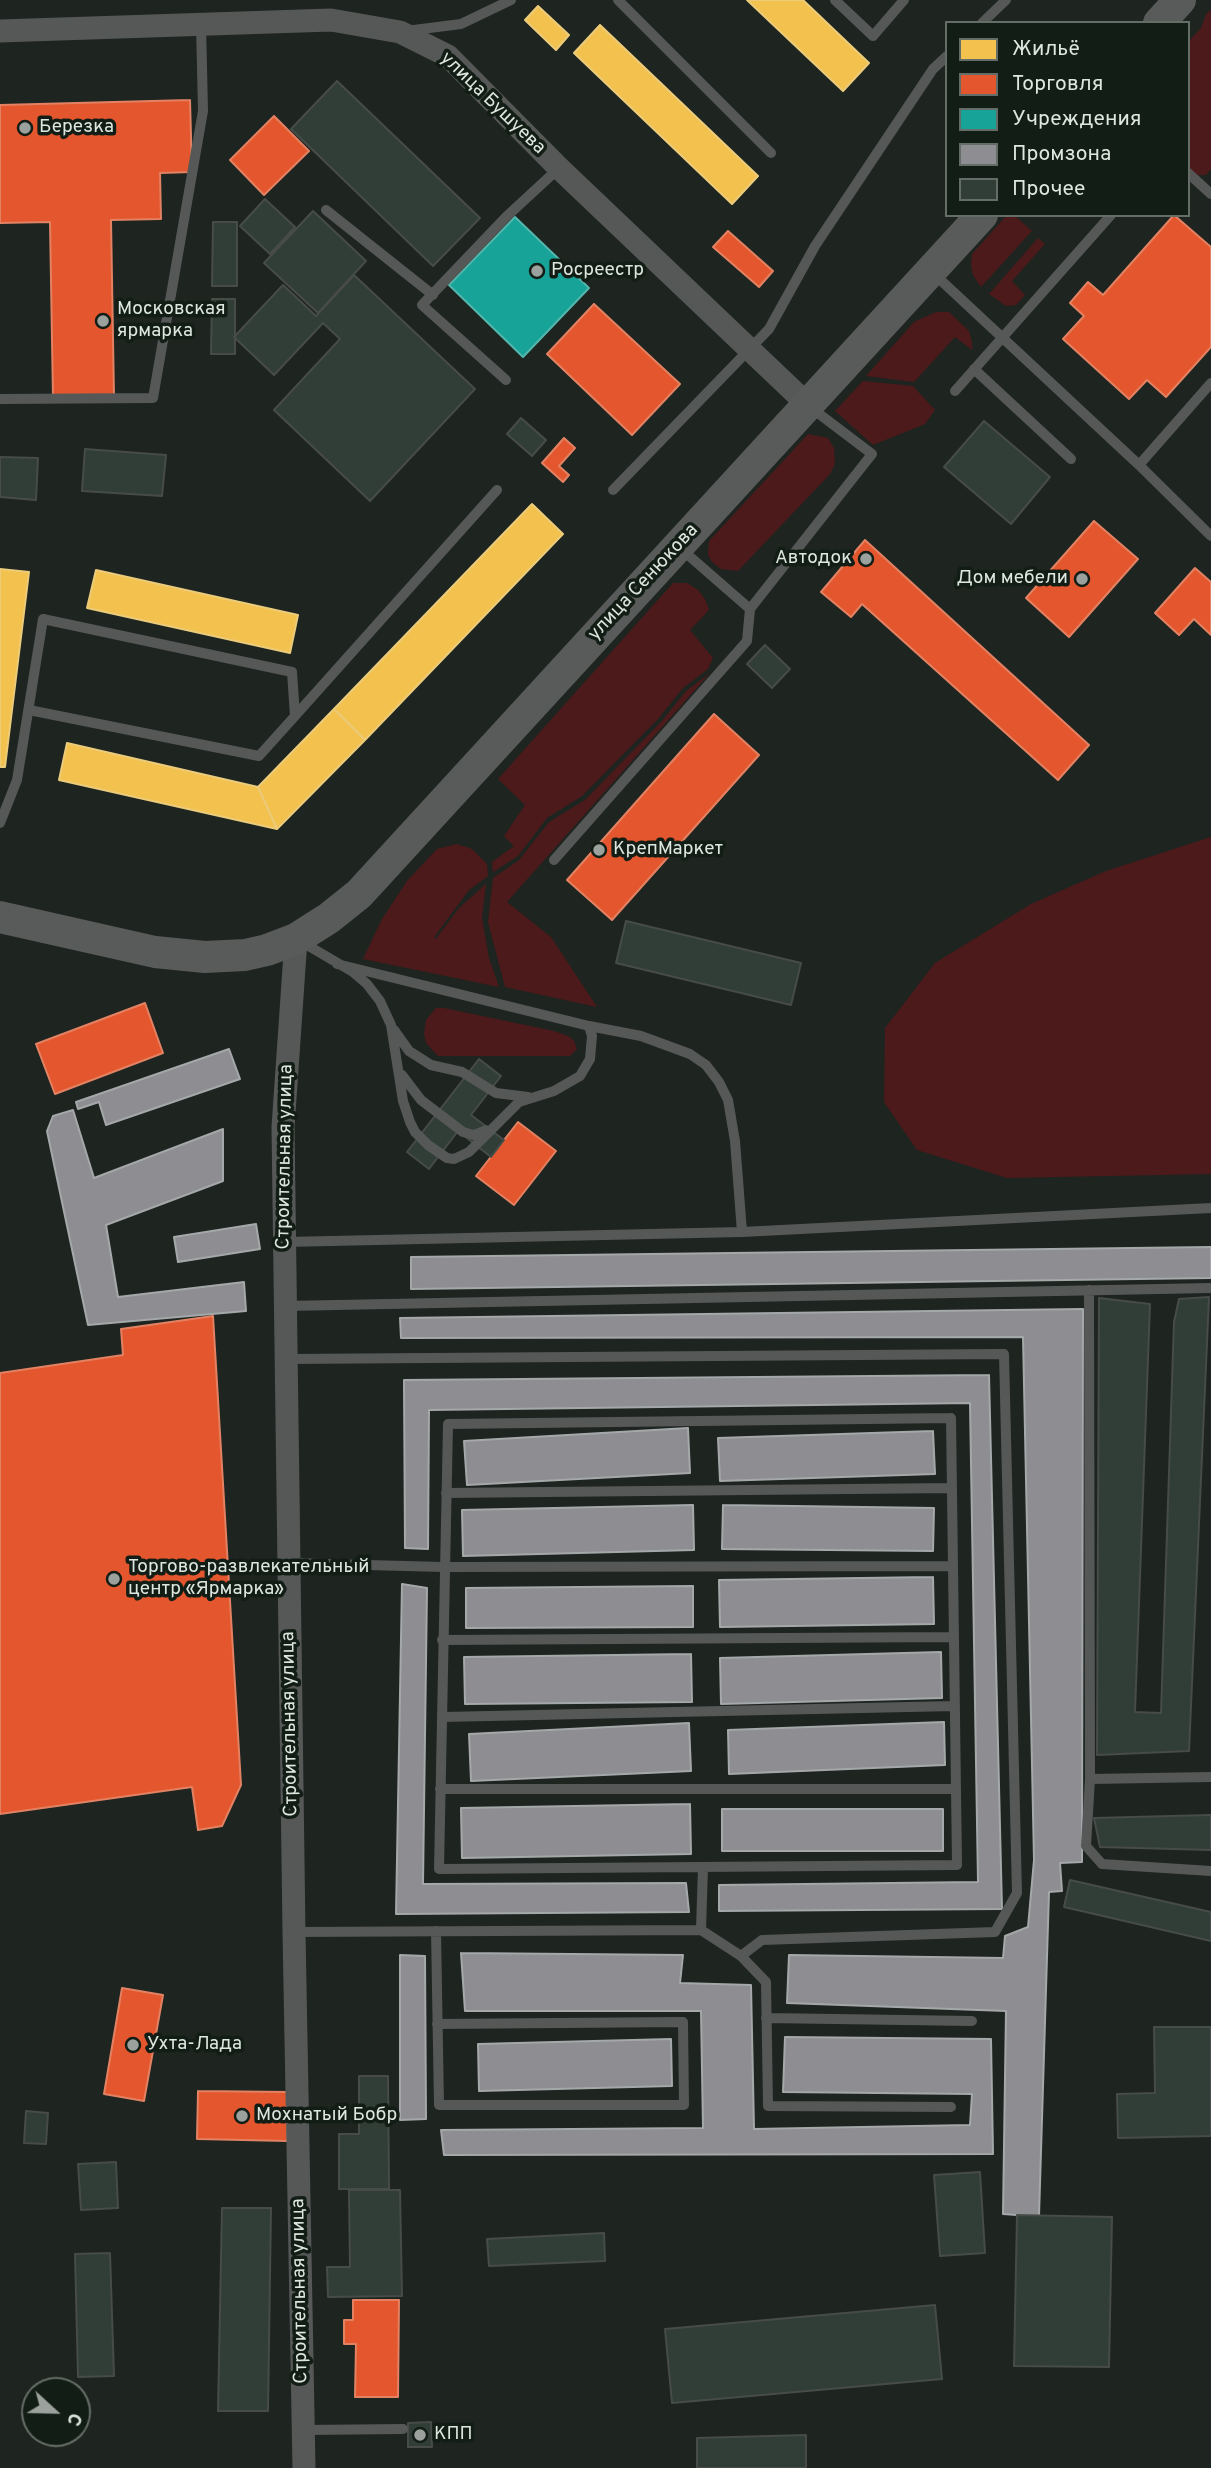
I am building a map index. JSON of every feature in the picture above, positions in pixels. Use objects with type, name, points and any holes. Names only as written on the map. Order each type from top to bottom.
[{"type":"main road","points":[[1161,21],[1180,0]]},
{"type":"main road","name":"улица Сенюкова","points":[[0,917],[187,957],[245,955],[267,950],[296,939],[329,918],[359,894],[980,217]]},
{"type":"street","name":"улица Бушуева","points":[[0,31],[331,20],[400,32],[448,56],[559,168],[808,405]]},
{"type":"street","name":"Строительная улица","points":[[296,939],[283,1127],[304,2468]]},
{"type":"lane","points":[[400,32],[461,24],[511,0]]},
{"type":"lane","points":[[618,0],[771,153]]},
{"type":"lane","points":[[835,0],[873,36],[904,0]]},
{"type":"lane","points":[[984,21],[1006,0]]},
{"type":"lane","points":[[0,399],[153,398],[203,111],[201,24]]},
{"type":"lane","points":[[613,490],[769,329],[815,246],[933,69],[945,58]]},
{"type":"lane","points":[[506,380],[422,305],[506,217],[559,168]]},
{"type":"lane","points":[[1190,175],[1211,194]]},
{"type":"lane","points":[[326,210],[433,295]]},
{"type":"lane","points":[[955,391],[1109,217]]},
{"type":"lane","points":[[930,271],[1139,465],[1211,536]]},
{"type":"lane","points":[[974,369],[1072,459]]},
{"type":"lane","points":[[1139,465],[1211,383]]},
{"type":"lane","points":[[554,860],[747,641],[750,609],[872,454],[808,405]]},
{"type":"lane","points":[[29,710],[259,756],[498,489]]},
{"type":"lane","points":[[678,546],[750,609]]},
{"type":"lane","points":[[0,823],[17,780],[43,619],[292,672],[295,716]]},
{"type":"lane","points":[[296,939],[354,972],[368,984],[380,1001],[391,1025],[410,1051],[420,1059],[430,1065],[463,1072],[496,1093],[531,1097]]},
{"type":"lane","points":[[337,964],[589,1026],[641,1036],[678,1049],[706,1065],[728,1100],[735,1142],[743,1231]]},
{"type":"lane","points":[[391,1025],[403,1101],[415,1132],[428,1145],[447,1158],[454,1159],[469,1152],[512,1107],[531,1097],[554,1091],[580,1076],[590,1059],[592,1036],[589,1026]]},
{"type":"lane","points":[[398,1070],[421,1100],[468,1135],[479,1135],[498,1122]]},
{"type":"lane","points":[[285,1242],[743,1231],[1211,1208]]},
{"type":"lane","points":[[285,1306],[1211,1288]]},
{"type":"lane","points":[[1089,1290],[1090,1779],[1086,1846],[1102,1864],[1211,1871]]},
{"type":"lane","points":[[286,1359],[1004,1354],[1017,1893],[995,1932],[762,1940],[741,1956]]},
{"type":"lane","points":[[951,1418],[952,1488],[957,1865],[439,1869],[448,1424],[951,1418]]},
{"type":"lane","points":[[446,1493],[952,1488]]},
{"type":"lane","points":[[289,1563],[444,1567],[953,1566]]},
{"type":"lane","points":[[442,1640],[954,1637]]},
{"type":"lane","points":[[442,1717],[955,1706]]},
{"type":"lane","points":[[1090,1779],[1211,1777]]},
{"type":"lane","points":[[440,1789],[956,1789]]},
{"type":"lane","points":[[701,1930],[703,1867]]},
{"type":"lane","points":[[294,1932],[701,1930],[741,1956],[766,1982],[768,2106],[951,2107]]},
{"type":"lane","points":[[436,1931],[437,2024],[439,2105],[684,2105],[682,2022],[437,2024]]},
{"type":"lane","points":[[766,2018],[972,2021]]},
{"type":"lane","points":[[303,2430],[403,2429]]},
{"type":"shaded area","points":[[1211,10],[1211,169],[1206,175],[1198,175],[1190,170],[1190,40],[1201,28],[1206,14]]},
{"type":"shaded area","points":[[1005,217],[1016,217],[1032,231],[981,287],[973,275],[972,254]]},
{"type":"shaded area","points":[[1038,238],[1045,244],[1012,281],[1025,295],[1016,305],[1006,306],[989,294]]},
{"type":"shaded area","points":[[936,312],[949,312],[969,331],[972,350],[955,337],[914,382],[866,376],[914,322]]},
{"type":"shaded area","points":[[863,381],[913,386],[935,410],[925,424],[873,445],[835,411]]},
{"type":"shaded area","points":[[808,434],[828,438],[834,448],[835,464],[830,474],[738,571],[721,569],[708,555],[709,541]]},
{"type":"shaded area","points":[[673,583],[687,583],[705,599],[709,610],[690,630],[713,658],[708,669],[683,688],[658,719],[582,796],[547,818],[518,856],[493,872],[492,862],[514,846],[504,836],[525,805],[498,779]]},
{"type":"shaded area","points":[[710,673],[507,902],[551,937],[597,1007],[505,987],[488,922],[493,878],[519,860],[549,822],[585,800],[661,722],[686,691]]},
{"type":"shaded area","points":[[1211,837],[1211,1174],[1007,1178],[917,1150],[884,1102],[885,1028],[935,963],[1031,904],[1106,871]]},
{"type":"shaded area","points":[[457,844],[472,849],[487,864],[488,876],[469,890],[435,936],[435,940],[459,908],[486,884],[482,918],[489,958],[499,987],[363,959],[382,919],[407,881],[437,849]]},
{"type":"shaded area","points":[[436,1008],[554,1031],[570,1037],[577,1049],[570,1056],[438,1056],[426,1043],[424,1034],[426,1020]]},
{"type":"building: Жильё","points":[[747,0],[803,0],[869,63],[843,91]]},
{"type":"building: Жильё","points":[[538,6],[569,35],[556,50],[525,20]]},
{"type":"building: Жильё","points":[[600,25],[758,176],[732,204],[574,53]]},
{"type":"building: Жильё","points":[[532,504],[563,534],[365,740],[334,709]]},
{"type":"building: Жильё","points":[[0,569],[29,572],[5,767],[0,767]]},
{"type":"building: Жильё","points":[[96,570],[298,615],[290,653],[87,608]]},
{"type":"building: Жильё","points":[[334,709],[365,740],[277,829],[258,787]]},
{"type":"building: Жильё","points":[[67,743],[258,787],[277,829],[59,780]]},
{"type":"building: Торговля","points":[[190,100],[192,172],[160,173],[161,219],[111,220],[114,397],[53,398],[50,222],[0,223],[0,105]]},
{"type":"building: Торговля","points":[[274,116],[309,151],[264,195],[230,160]]},
{"type":"building: Торговля","points":[[1172,217],[1176,217],[1211,247],[1211,347],[1166,397],[1147,380],[1129,399],[1063,339],[1084,316],[1070,303],[1088,282],[1103,295]]},
{"type":"building: Торговля","points":[[728,231],[773,271],[759,287],[713,247]]},
{"type":"building: Торговля","points":[[594,304],[680,384],[632,435],[547,354]]},
{"type":"building: Торговля","points":[[564,438],[575,448],[559,466],[569,475],[563,482],[542,463]]},
{"type":"building: Торговля","name":"Дом мебели","points":[[1094,521],[1138,559],[1069,637],[1026,598]]},
{"type":"building: Торговля","points":[[865,540],[1089,745],[1058,780],[862,604],[851,617],[821,592]]},
{"type":"building: Торговля","points":[[1195,568],[1211,582],[1211,635],[1194,619],[1179,635],[1155,613]]},
{"type":"building: Торговля","points":[[714,714],[759,755],[612,920],[567,880]]},
{"type":"building: Торговля","points":[[145,1003],[163,1053],[55,1094],[36,1044]]},
{"type":"building: Торговля","points":[[518,1122],[556,1151],[514,1205],[476,1176]]},
{"type":"building: Торговля","name":"Торгово-развлекательный центр «Ярмарка»","points":[[213,1316],[241,1785],[222,1826],[198,1830],[192,1787],[0,1814],[0,1373],[123,1355],[121,1329]]},
{"type":"building: Торговля","name":"Ухта-Лада","points":[[122,1988],[163,1995],[144,2101],[104,2094]]},
{"type":"building: Торговля","name":"Мохнатый Бобр","points":[[198,2091],[288,2092],[287,2141],[197,2139]]},
{"type":"building: Торговля","points":[[353,2300],[399,2300],[398,2397],[355,2397],[356,2344],[344,2344],[344,2320],[353,2320]]},
{"type":"building: Учреждения","points":[[515,217],[589,288],[523,357],[449,285]]},
{"type":"building: Промзона","points":[[229,1049],[240,1079],[106,1125],[99,1102],[78,1109],[76,1102]]},
{"type":"building: Промзона","points":[[73,1110],[94,1178],[223,1129],[223,1181],[106,1225],[118,1297],[244,1282],[246,1311],[88,1325],[47,1131],[53,1116]]},
{"type":"building: Промзона","points":[[256,1224],[260,1249],[178,1262],[174,1237]]},
{"type":"building: Промзона","points":[[1211,1247],[1211,1278],[411,1289],[411,1257]]},
{"type":"building: Промзона","points":[[1083,1309],[1082,1862],[1060,1863],[1062,1891],[1049,1892],[1039,2216],[1003,2214],[1006,2011],[787,2003],[789,1955],[1003,1958],[1005,1936],[1028,1927],[1034,1860],[1023,1337],[401,1338],[400,1318]]},
{"type":"building: Промзона","points":[[989,1375],[1002,1909],[719,1911],[719,1885],[978,1882],[970,1403],[429,1410],[428,1549],[405,1548],[404,1380]]},
{"type":"building: Промзона","points":[[688,1428],[690,1473],[467,1485],[464,1441]]},
{"type":"building: Промзона","points":[[933,1431],[935,1474],[720,1481],[718,1438]]},
{"type":"building: Промзона","points":[[693,1505],[694,1550],[463,1556],[462,1510]]},
{"type":"building: Промзона","points":[[723,1505],[934,1508],[933,1551],[722,1549]]},
{"type":"building: Промзона","points":[[933,1577],[934,1624],[720,1627],[719,1580]]},
{"type":"building: Промзона","points":[[402,1584],[427,1588],[423,1884],[686,1883],[689,1912],[396,1914]]},
{"type":"building: Промзона","points":[[693,1586],[693,1627],[466,1628],[466,1588]]},
{"type":"building: Промзона","points":[[941,1652],[942,1698],[721,1704],[720,1658]]},
{"type":"building: Промзона","points":[[691,1654],[692,1702],[465,1704],[464,1657]]},
{"type":"building: Промзона","points":[[944,1722],[945,1765],[729,1774],[728,1730]]},
{"type":"building: Промзона","points":[[689,1723],[691,1771],[471,1781],[469,1734]]},
{"type":"building: Промзона","points":[[690,1804],[691,1854],[462,1858],[461,1808]]},
{"type":"building: Промзона","points":[[722,1809],[943,1809],[943,1851],[722,1851]]},
{"type":"building: Промзона","points":[[461,1953],[683,1955],[680,1983],[751,1985],[754,2129],[970,2125],[972,2094],[783,2092],[785,2037],[991,2039],[993,2154],[444,2155],[441,2130],[703,2128],[701,2011],[465,2011]]},
{"type":"building: Промзона","points":[[400,1955],[425,1956],[426,2119],[400,2120]]},
{"type":"building: Промзона","points":[[671,2039],[672,2086],[479,2091],[478,2044]]},
{"type":"building: Прочее","points":[[337,81],[480,218],[433,266],[291,129]]},
{"type":"building: Прочее","points":[[265,199],[295,227],[270,254],[240,226]]},
{"type":"building: Прочее","points":[[313,211],[366,261],[318,313],[264,263]]},
{"type":"building: Прочее","points":[[213,222],[237,222],[237,286],[212,286]]},
{"type":"building: Прочее","points":[[354,275],[475,389],[370,501],[274,410],[340,339],[323,323],[274,375],[234,337],[283,285],[316,316]]},
{"type":"building: Прочее","points":[[212,299],[235,299],[235,354],[211,354]]},
{"type":"building: Прочее","points":[[521,418],[546,440],[532,456],[507,434]]},
{"type":"building: Прочее","points":[[984,421],[1050,477],[1011,524],[944,467]]},
{"type":"building: Прочее","points":[[85,449],[166,455],[162,496],[82,491]]},
{"type":"building: Прочее","points":[[0,457],[38,458],[36,500],[0,497]]},
{"type":"building: Прочее","points":[[765,645],[790,669],[772,688],[747,664]]},
{"type":"building: Прочее","points":[[626,921],[801,963],[791,1005],[616,963]]},
{"type":"building: Прочее","points":[[479,1059],[501,1076],[471,1115],[504,1140],[491,1157],[458,1131],[429,1169],[407,1152]]},
{"type":"building: Прочее","points":[[1209,1297],[1189,1751],[1097,1755],[1099,1298],[1150,1304],[1135,1712],[1161,1713],[1174,1322],[1179,1299]]},
{"type":"building: Прочее","points":[[1211,1815],[1211,1850],[1100,1847],[1094,1818]]},
{"type":"building: Прочее","points":[[1070,1880],[1211,1912],[1211,1941],[1064,1907]]},
{"type":"building: Прочее","points":[[1154,2027],[1211,2027],[1211,2136],[1118,2138],[1117,2094],[1155,2093]]},
{"type":"building: Прочее","points":[[359,2076],[388,2076],[389,2189],[339,2189],[339,2134],[359,2134]]},
{"type":"building: Прочее","points":[[26,2111],[48,2113],[46,2144],[24,2143]]},
{"type":"building: Прочее","points":[[116,2162],[118,2208],[81,2210],[78,2164]]},
{"type":"building: Прочее","points":[[980,2172],[985,2253],[940,2256],[934,2175]]},
{"type":"building: Прочее","points":[[349,2190],[400,2190],[402,2296],[328,2297],[327,2267],[350,2267]]},
{"type":"building: Прочее","points":[[222,2208],[271,2208],[268,2411],[218,2411]]},
{"type":"building: Прочее","points":[[1017,2215],[1112,2217],[1109,2367],[1014,2366]]},
{"type":"building: Прочее","points":[[604,2233],[605,2261],[489,2266],[487,2239]]},
{"type":"building: Прочее","points":[[110,2253],[114,2376],[78,2377],[75,2254]]},
{"type":"building: Прочее","points":[[935,2305],[942,2379],[672,2403],[665,2329]]},
{"type":"building: Прочее","name":"КПП","points":[[431,2422],[432,2447],[408,2447],[408,2423]]},
{"type":"building: Прочее","points":[[806,2435],[806,2468],[697,2468],[697,2438]]},
{"type":"place","name":"Березка","points":[[25,128]]},
{"type":"place","name":"Росреестр","points":[[537,271]]},
{"type":"place","name":"Московская ярмарка","points":[[103,321]]},
{"type":"place","name":"Автодок","points":[[866,559]]},
{"type":"place","name":"Дом мебели","points":[[1082,579]]},
{"type":"place","name":"КрепМаркет","points":[[599,850]]},
{"type":"place","name":"Торгово-развлекательный центр «Ярмарка»","points":[[114,1579]]},
{"type":"place","name":"Ухта-Лада","points":[[133,2045]]},
{"type":"place","name":"Мохнатый Бобр","points":[[242,2116]]},
{"type":"place","name":"КПП","points":[[420,2435]]}]
